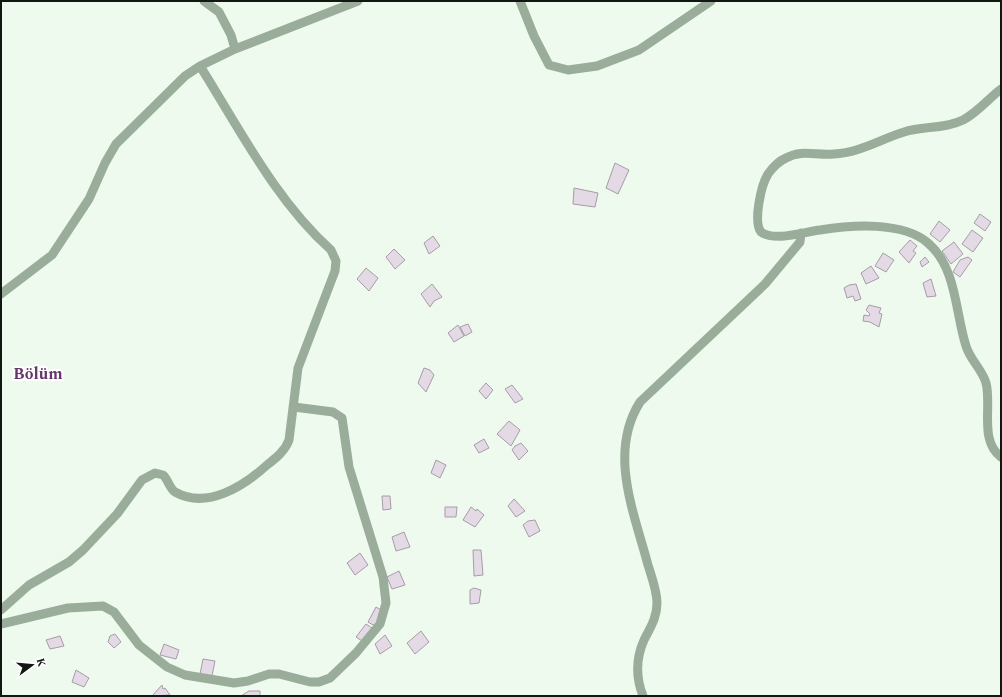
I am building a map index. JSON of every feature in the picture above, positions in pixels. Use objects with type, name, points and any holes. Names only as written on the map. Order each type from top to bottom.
[{"type":"street","points":[[204,1],[219,12],[231,35],[235,49]]},
{"type":"street","points":[[1,294],[52,255],[89,199],[105,163],[116,144],[185,76],[200,66],[235,49],[358,1]]},
{"type":"street","points":[[520,1],[534,36],[549,65],[568,70],[597,66],[639,50],[712,1]]},
{"type":"street","points":[[1,610],[29,585],[69,562],[83,550],[112,520],[142,480],[151,475],[163,475],[173,491],[198,498],[224,493],[251,479],[287,445],[291,435],[298,368],[334,270],[335,257],[331,250],[295,211],[274,185],[200,66]]},
{"type":"street","points":[[1001,89],[972,115],[957,123],[904,132],[848,152],[834,154],[800,153],[783,160],[772,169],[764,181],[757,220],[758,226],[764,234],[772,237],[837,228],[900,229],[917,235],[934,248],[943,262],[950,279],[966,346],[984,377],[988,392],[989,440],[994,450],[1001,457]]},
{"type":"street","points":[[643,696],[638,680],[639,656],[644,641],[654,622],[657,600],[626,482],[626,438],[628,425],[640,402],[765,284],[800,242],[801,233]]},
{"type":"street","points":[[1,624],[68,608],[103,606],[114,612],[139,645],[167,667],[185,675],[234,682],[274,673],[314,682],[325,680],[334,674],[356,653],[380,624],[386,603],[383,577],[349,467],[342,418],[333,412],[294,407]]},
{"type":"building","points":[[615,163],[629,170],[618,194],[606,188]]},
{"type":"building","points":[[574,188],[598,193],[595,207],[573,204]]},
{"type":"building","points":[[980,214],[991,222],[985,231],[974,223]]},
{"type":"building","points":[[939,221],[950,230],[940,242],[930,234]]},
{"type":"building","points":[[972,230],[983,238],[973,252],[962,244]]},
{"type":"building","points":[[433,236],[440,246],[429,254],[424,243]]},
{"type":"building","points":[[910,240],[917,246],[913,251],[916,253],[909,263],[899,252]]},
{"type":"building","points":[[954,242],[963,254],[951,264],[942,251]]},
{"type":"building","points":[[394,249],[405,260],[395,269],[386,257]]},
{"type":"building","points":[[883,253],[894,260],[886,272],[875,266]]},
{"type":"building","points":[[925,257],[929,262],[922,267],[920,262]]},
{"type":"building","points":[[968,257],[972,260],[960,277],[953,272],[960,260]]},
{"type":"building","points":[[871,266],[879,278],[866,284],[861,273]]},
{"type":"building","points":[[366,268],[378,278],[369,291],[357,279]]},
{"type":"building","points":[[931,279],[936,296],[927,297],[923,283]]},
{"type":"building","points":[[432,284],[442,297],[434,301],[430,307],[421,294]]},
{"type":"building","points":[[856,284],[861,299],[855,301],[853,296],[847,298],[844,288],[849,285]]},
{"type":"building","points":[[869,305],[881,308],[879,313],[882,314],[879,327],[870,322],[863,321],[864,315],[869,316],[870,314],[866,310]]},
{"type":"building","points":[[468,324],[472,332],[465,336],[460,327]]},
{"type":"building","points":[[458,325],[464,336],[454,342],[448,333]]},
{"type":"building","points":[[424,368],[430,370],[434,375],[426,392],[418,383]]},
{"type":"building","points":[[486,383],[493,390],[486,399],[479,391]]},
{"type":"building","points":[[512,385],[523,399],[515,403],[505,389]]},
{"type":"building","points":[[509,421],[520,430],[511,446],[497,434]]},
{"type":"building","points":[[484,439],[489,448],[479,453],[474,445]]},
{"type":"building","points":[[521,443],[528,451],[519,460],[512,450],[515,446]]},
{"type":"building","points":[[436,460],[446,465],[440,478],[431,473]]},
{"type":"building","points":[[382,496],[390,496],[391,509],[383,510]]},
{"type":"building","points":[[514,499],[525,511],[516,517],[508,506]]},
{"type":"building","points":[[445,507],[457,507],[456,517],[445,517]]},
{"type":"building","points":[[471,507],[476,511],[477,509],[484,515],[475,527],[463,520]]},
{"type":"building","points":[[535,520],[540,531],[529,537],[523,525],[528,521]]},
{"type":"building","points":[[404,532],[410,547],[396,551],[392,537]]},
{"type":"building","points":[[473,550],[481,550],[483,575],[474,576]]},
{"type":"building","points":[[360,553],[368,565],[355,575],[347,563]]},
{"type":"building","points":[[399,571],[405,585],[392,589],[387,577]]},
{"type":"building","points":[[474,588],[481,590],[479,603],[470,604],[470,590]]},
{"type":"building","points":[[376,607],[383,611],[375,626],[368,622]]},
{"type":"building","points":[[366,624],[372,628],[362,641],[356,637]]},
{"type":"building","points":[[421,631],[429,642],[415,654],[407,643]]},
{"type":"building","points":[[115,634],[121,642],[114,648],[108,642],[110,636]]},
{"type":"building","points":[[385,635],[392,646],[380,654],[375,644]]},
{"type":"building","points":[[60,636],[64,646],[50,649],[46,640]]},
{"type":"building","points":[[164,644],[179,650],[176,659],[160,655]]},
{"type":"building","points":[[203,659],[215,661],[212,676],[200,674]]},
{"type":"building","points":[[76,670],[89,678],[84,687],[72,682]]},
{"type":"building","points":[[162,685],[163,689],[165,688],[170,695],[152,696]]},
{"type":"building","points":[[249,691],[260,691],[260,696],[241,696]]},
{"type":"district","name":"Bölüm","points":[[38,374]]}]
